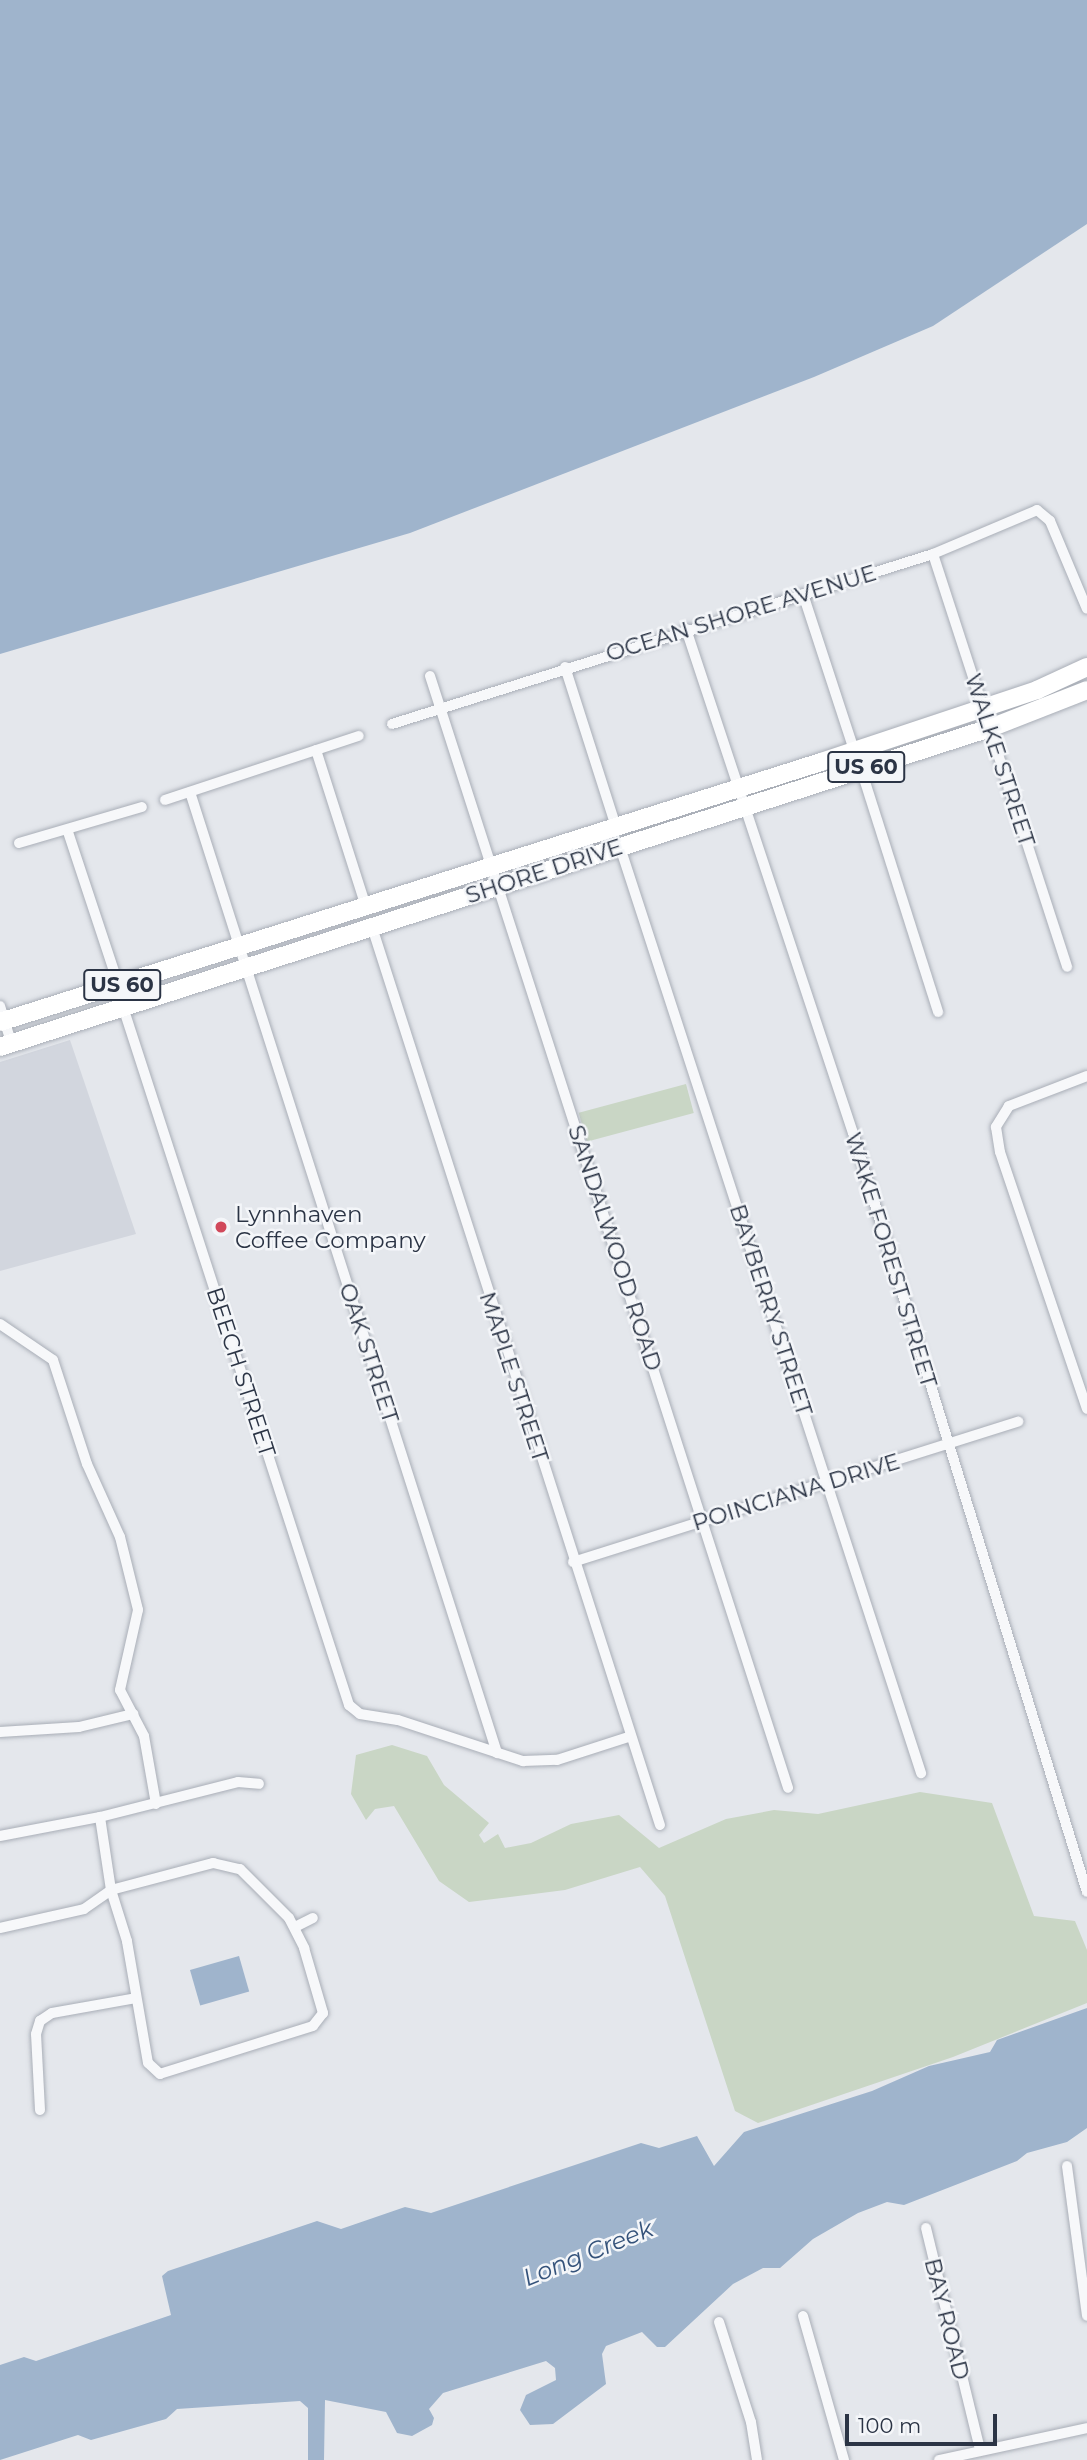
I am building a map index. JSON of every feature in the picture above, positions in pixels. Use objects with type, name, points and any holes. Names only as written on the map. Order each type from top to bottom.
[{"type":"highway","name":"SHORE DRIVE","points":[[1,1016],[119,986],[617,827],[984,709],[1087,667]]},
{"type":"highway","name":"SHORE DRIVE","points":[[5,1045],[990,727],[1087,690]]},
{"type":"street","name":"OCEAN SHORE AVENUE","points":[[392,724],[565,667],[933,554],[1037,510],[1046,514],[1087,609]]},
{"type":"street","name":"WALKE STREET","points":[[933,554],[1067,967]]},
{"type":"street","points":[[803,594],[854,750]]},
{"type":"street","name":"WAKE FOREST STREET","points":[[686,629],[853,1133],[1087,1892]]},
{"type":"street","points":[[565,667],[617,827]]},
{"type":"street","points":[[430,676],[441,708]]},
{"type":"street","name":"SANDALWOOD ROAD","points":[[441,708],[788,1788]]},
{"type":"street","points":[[166,800],[359,736]]},
{"type":"street","points":[[316,750],[366,907]]},
{"type":"street","points":[[861,769],[938,1012]]},
{"type":"street","name":"OAK STREET","points":[[190,792],[497,1754]]},
{"type":"street","points":[[19,843],[68,832],[142,807]]},
{"type":"street","points":[[68,832],[119,986]]},
{"type":"street","name":"BAYBERRY STREET","points":[[620,847],[921,1773]]},
{"type":"street","name":"MAPLE STREET","points":[[372,927],[628,1737],[660,1825]]},
{"type":"street","name":"BEECH STREET","points":[[123,1007],[342,1686],[354,1711],[497,1754]]},
{"type":"street","points":[[1,1016],[5,1045]]},
{"type":"street","points":[[1087,1076],[1009,1106],[999,1119],[1000,1152],[1082,1376],[1087,1409]]},
{"type":"street","points":[[0,1324],[53,1360],[87,1464],[120,1537],[137,1596],[135,1625],[120,1681],[144,1736],[156,1804]]},
{"type":"street","name":"POINCIANA DRIVE","points":[[573,1562],[1018,1422]]},
{"type":"street","points":[[0,1732],[79,1727],[133,1714]]},
{"type":"street","points":[[497,1754],[523,1761],[549,1761],[628,1737]]},
{"type":"street","points":[[0,1836],[100,1817],[238,1782],[259,1784]]},
{"type":"street","points":[[0,1928],[83,1909],[111,1890],[134,1880],[223,1863],[248,1875],[295,1927],[323,2007],[313,2026],[160,2074],[148,2063],[127,1941],[111,1890],[100,1817]]},
{"type":"street","points":[[295,1927],[313,1918]]},
{"type":"street","points":[[40,2110],[36,2034],[40,2021],[52,2013],[136,1998]]},
{"type":"street","points":[[1067,2166],[1087,2316]]},
{"type":"street","name":"BAY ROAD","points":[[926,2228],[980,2450]]},
{"type":"street","points":[[803,2316],[844,2460]]},
{"type":"street","points":[[719,2322],[751,2422],[757,2460]]},
{"type":"street","points":[[939,2460],[1087,2428]]},
{"type":"shaded area","points":[[70,1040],[136,1234],[0,1271],[0,1062]]},
{"type":"green space","points":[[686,1084],[694,1113],[587,1142],[579,1113]]},
{"type":"green space","points":[[392,1745],[427,1756],[444,1785],[489,1823],[479,1835],[484,1843],[498,1834],[505,1848],[531,1843],[571,1824],[619,1815],[659,1848],[726,1819],[774,1810],[818,1814],[920,1792],[992,1803],[1034,1916],[1075,1921],[1087,1950],[1087,2003],[953,2057],[758,2123],[735,2111],[665,1896],[640,1867],[565,1890],[469,1902],[439,1881],[394,1806],[375,1809],[366,1820],[351,1794],[356,1755]]},
{"type":"water","points":[[0,0],[1087,0],[1087,224],[933,326],[814,377],[410,533],[0,654]]},
{"type":"water","points":[[239,1956],[249,1992],[200,2006],[190,1970]]},
{"type":"water","name":"Long Creek","points":[[1087,2008],[1087,2128],[1067,2142],[1027,2153],[1017,2161],[904,2205],[887,2202],[858,2213],[813,2239],[780,2268],[763,2268],[733,2284],[665,2347],[657,2347],[642,2332],[606,2346],[602,2354],[606,2384],[553,2424],[530,2425],[520,2410],[526,2395],[556,2380],[555,2368],[546,2361],[443,2393],[429,2409],[434,2418],[432,2425],[412,2436],[397,2433],[386,2412],[325,2400],[324,2460],[308,2460],[308,2408],[300,2401],[177,2409],[166,2419],[91,2440],[78,2435],[0,2460],[0,2365],[24,2357],[36,2361],[171,2315],[162,2276],[168,2271],[317,2221],[341,2229],[405,2207],[431,2213],[641,2143],[659,2148],[697,2136],[714,2166],[744,2132],[872,2091],[929,2066],[990,2052],[997,2040]]},
{"type":"place","name":"Lynnhaven Coffee Company","points":[[221,1227]]}]
